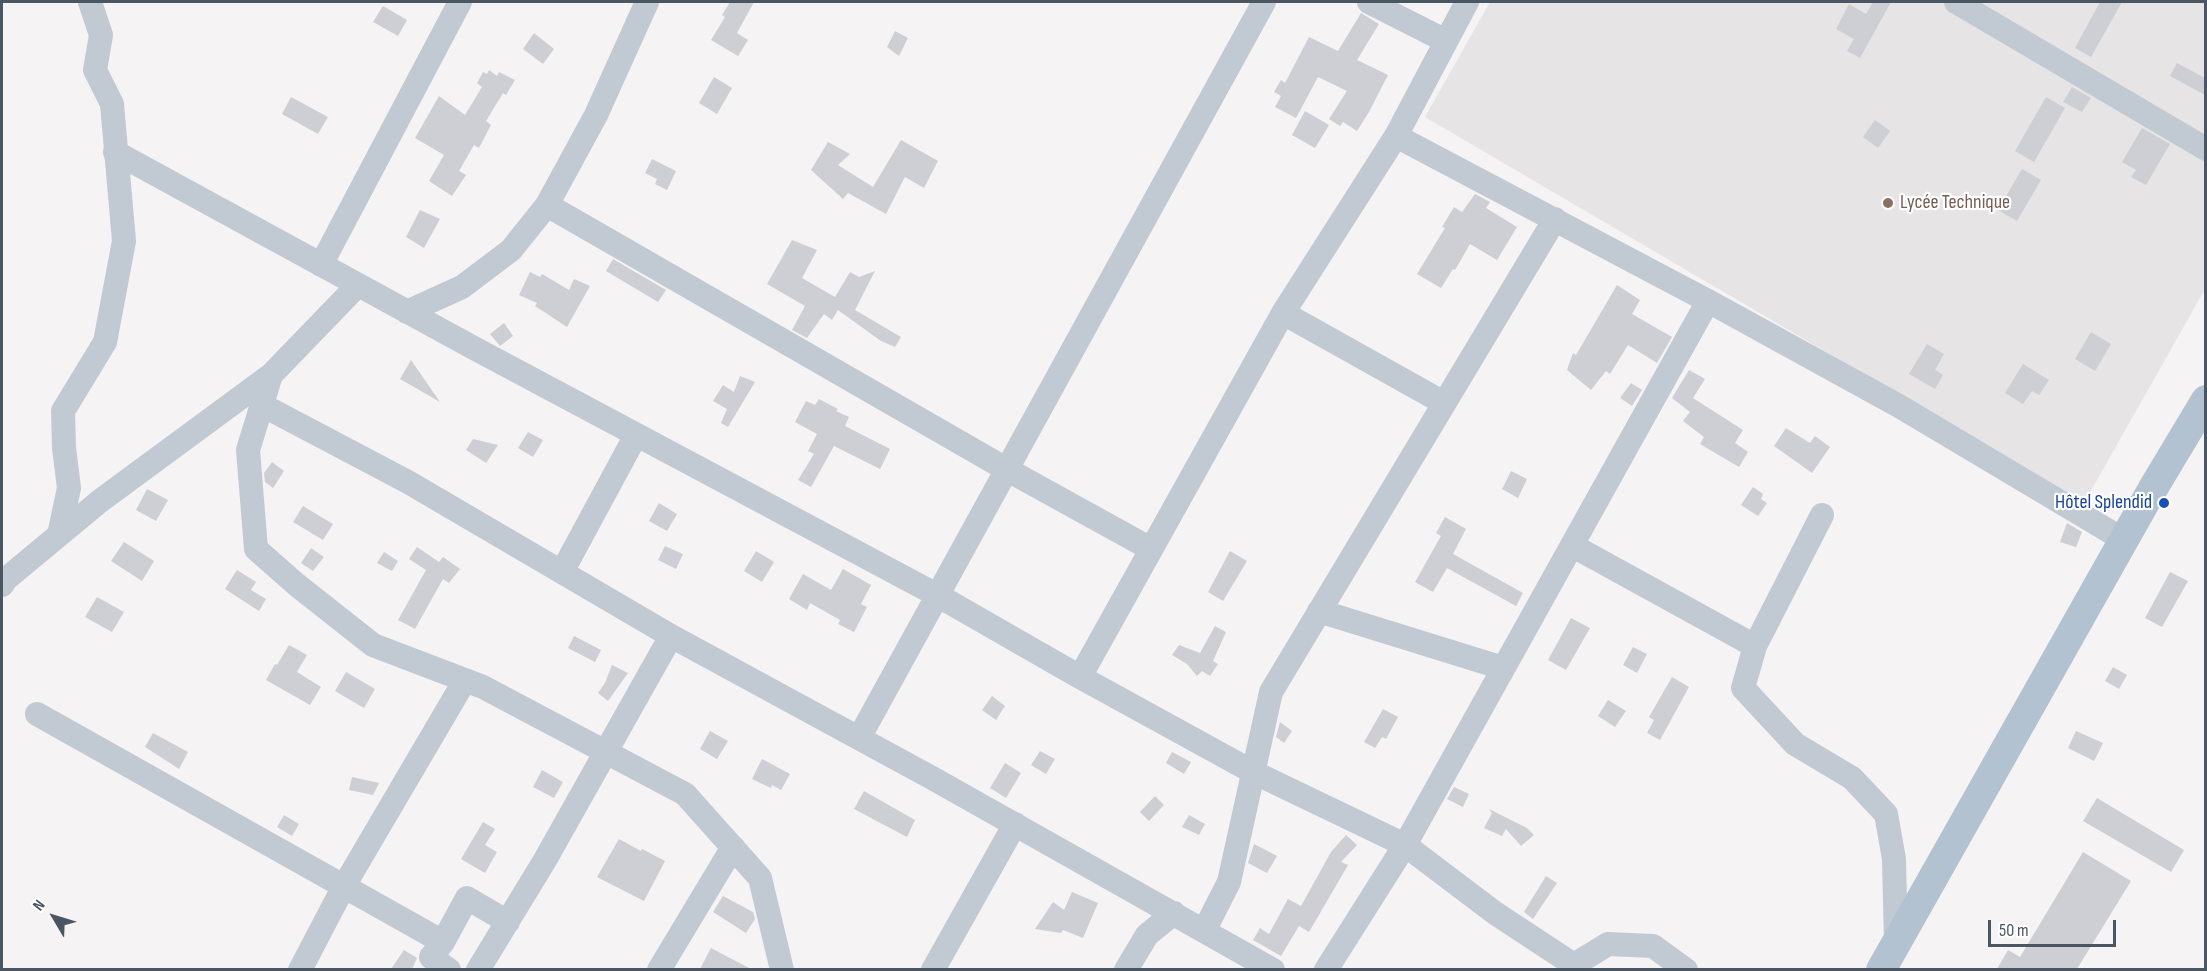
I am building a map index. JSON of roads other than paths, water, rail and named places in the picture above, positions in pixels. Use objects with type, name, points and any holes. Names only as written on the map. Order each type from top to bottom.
[{"type":"main road","points":[[1881,969],[2205,400]]},
{"type":"street","points":[[59,535],[69,488],[64,448],[63,411],[105,342],[124,241],[112,104],[95,70],[100,35],[90,2]]},
{"type":"street","points":[[321,265],[460,2]]},
{"type":"street","points":[[407,312],[462,287],[511,250],[547,206],[596,115],[647,2]]},
{"type":"street","points":[[859,738],[1264,2]]},
{"type":"street","points":[[1369,2],[1446,41]]},
{"type":"street","points":[[1080,677],[1283,313],[1396,136],[1467,2]]},
{"type":"street","points":[[1956,2],[2205,149]]},
{"type":"street","points":[[1396,136],[1708,301],[1899,406],[2124,540]]},
{"type":"street","points":[[115,152],[407,312],[937,595],[1253,772],[1405,845],[1573,967],[1608,944],[1653,946],[1686,969]]},
{"type":"street","points":[[547,206],[1006,469],[1151,549]]},
{"type":"street","points":[[1204,931],[1228,882],[1271,692],[1555,219]]},
{"type":"street","points":[[2,585],[6,579],[100,501],[271,375],[358,285]]},
{"type":"street","points":[[1326,969],[1405,845],[1708,301]]},
{"type":"street","points":[[1283,313],[1444,403]]},
{"type":"street","points":[[271,375],[248,450],[256,549],[297,585],[373,645],[483,687],[686,794],[760,878],[782,969]]},
{"type":"street","points":[[262,405],[408,482],[671,636],[1016,824],[1273,969]]},
{"type":"street","points":[[562,572],[636,435]]},
{"type":"street","points":[[1822,515],[1755,646],[1743,688],[1795,744],[1852,778],[1886,814],[1894,859],[1896,944]]},
{"type":"street","points":[[1573,546],[1755,646]]},
{"type":"street","points":[[1319,611],[1503,668]]},
{"type":"street","points":[[478,969],[607,753],[671,636]]},
{"type":"street","points":[[300,969],[344,886],[465,680]]},
{"type":"street","points":[[37,714],[443,942]]},
{"type":"street","points":[[933,969],[1016,824]]},
{"type":"street","points":[[659,969],[733,847]]},
{"type":"street","points":[[449,969],[431,957],[443,942],[467,898],[508,922]]},
{"type":"street","points":[[1126,969],[1148,935],[1174,914]]},
{"type":"place","name":"Lycée Technique","points":[[1888,203]]},
{"type":"place","name":"Hôtel Splendid","points":[[2164,503]]}]
